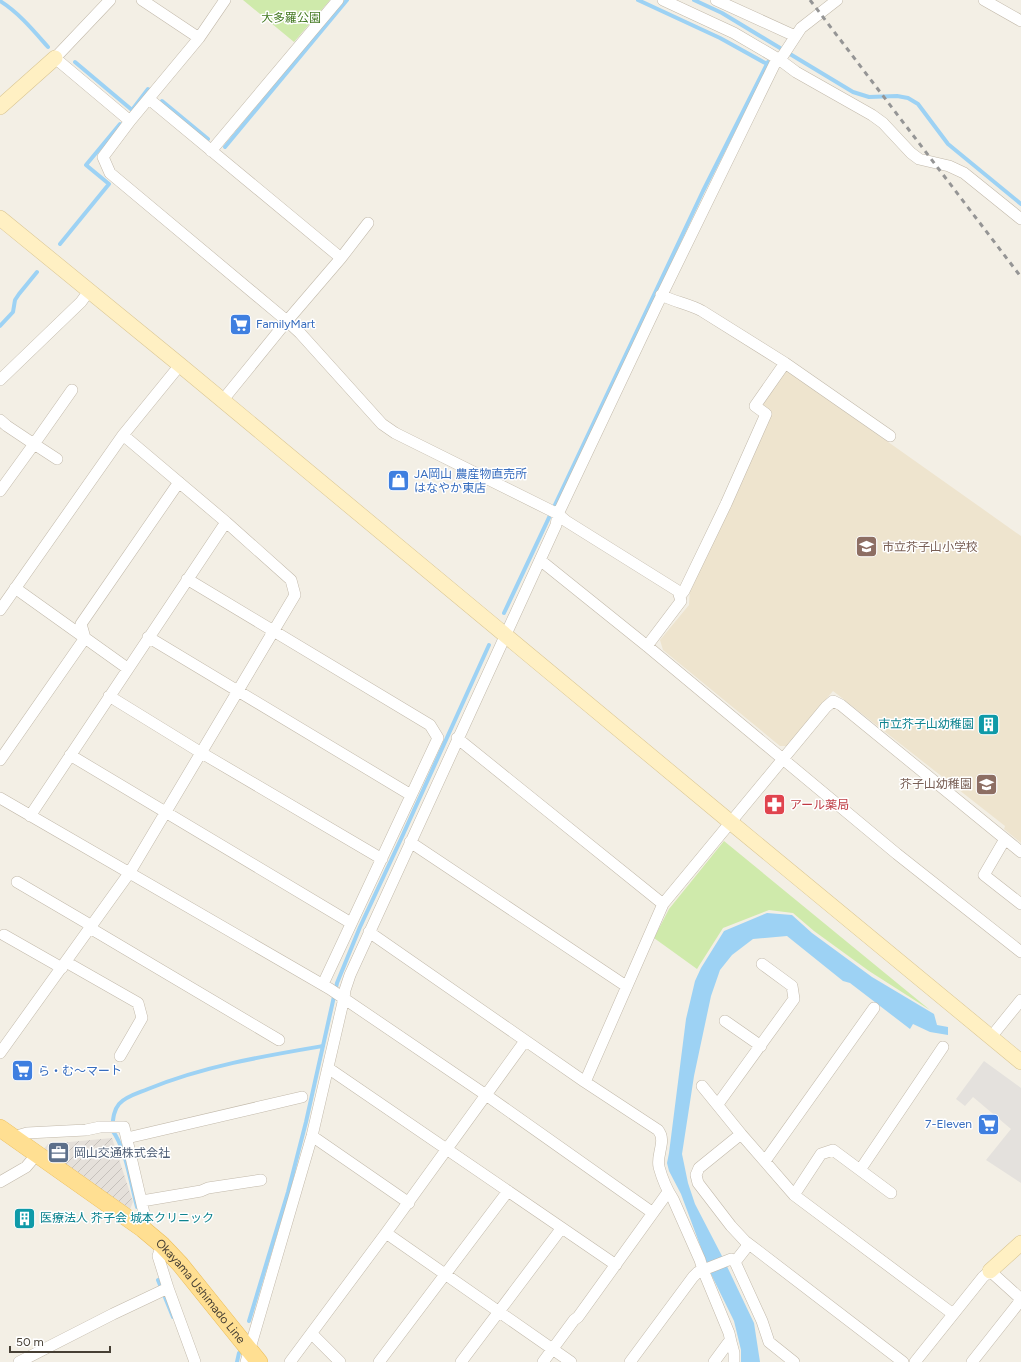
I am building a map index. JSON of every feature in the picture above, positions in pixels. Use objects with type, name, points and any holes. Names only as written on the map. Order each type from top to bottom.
[{"type":"main road","name":"Okayama Ushimado Line","points":[[6,1133],[143,1229],[162,1245],[180,1264],[251,1358]]},
{"type":"street","points":[[142,0],[199,38]]},
{"type":"street","points":[[225,0],[199,38],[130,121],[103,158],[110,173],[287,321],[300,333],[382,424],[395,433],[553,512],[678,591],[681,601],[647,646]]},
{"type":"street","points":[[211,151],[338,0]]},
{"type":"street","points":[[663,0],[782,56],[796,72],[872,114],[919,159],[953,168],[964,173],[1021,219]]},
{"type":"street","points":[[716,0],[795,36]]},
{"type":"street","points":[[333,991],[345,990],[369,932],[556,524],[553,512],[782,56],[801,28],[837,0]]},
{"type":"street","points":[[984,0],[1021,21]]},
{"type":"street","points":[[0,107],[55,58],[107,1]]},
{"type":"street","points":[[55,58],[130,121]]},
{"type":"street","points":[[149,99],[341,258]]},
{"type":"street","points":[[0,218],[180,365],[1021,1062]]},
{"type":"street","points":[[222,401],[368,224]]},
{"type":"street","points":[[0,380],[80,302],[89,291]]},
{"type":"street","points":[[662,295],[675,302],[702,311],[785,363],[890,436]]},
{"type":"street","points":[[680,596],[684,591],[714,530],[766,414],[755,406],[785,363]]},
{"type":"street","points":[[0,610],[123,435],[180,365]]},
{"type":"street","points":[[0,491],[72,390]]},
{"type":"street","points":[[0,420],[57,459]]},
{"type":"street","points":[[0,1053],[130,872],[200,752],[295,595],[291,580],[226,522],[123,435]]},
{"type":"street","points":[[85,638],[81,624],[179,482]]},
{"type":"street","points":[[30,816],[127,668],[226,522]]},
{"type":"street","points":[[540,560],[647,646],[897,854],[1021,952]]},
{"type":"street","points":[[187,579],[430,725],[438,738],[351,923],[333,991],[328,1068],[312,1136],[251,1358]]},
{"type":"street","points":[[15,588],[127,668]]},
{"type":"street","points":[[148,637],[410,795]]},
{"type":"street","points":[[0,760],[85,638]]},
{"type":"street","points":[[109,696],[200,752],[382,859]]},
{"type":"street","points":[[585,1082],[663,904],[833,701],[841,705],[1021,852]]},
{"type":"street","points":[[457,738],[663,904]]},
{"type":"street","points":[[70,755],[351,923]]},
{"type":"street","points":[[0,798],[333,991],[486,1095],[653,1213]]},
{"type":"street","points":[[1005,839],[984,875],[1021,904]]},
{"type":"street","points":[[410,842],[626,986]]},
{"type":"street","points":[[16,882],[279,1040]]},
{"type":"street","points":[[369,932],[662,1134],[658,1165],[668,1192],[673,1199],[705,1270],[729,1333],[734,1353],[734,1362]]},
{"type":"street","points":[[4,935],[138,1003],[142,1018],[120,1056]]},
{"type":"street","points":[[718,1104],[794,999],[792,986],[762,964]]},
{"type":"street","points":[[991,1037],[1021,1000]]},
{"type":"street","points":[[765,1161],[874,1008]]},
{"type":"street","points":[[725,1021],[761,1046]]},
{"type":"street","points":[[290,1362],[448,1149],[525,1041]]},
{"type":"street","points":[[860,1170],[943,1047]]},
{"type":"street","points":[[328,1068],[616,1265]]},
{"type":"street","points":[[702,1086],[794,1195],[953,1314]]},
{"type":"street","points":[[126,1138],[302,1097]]},
{"type":"street","points":[[6,1133],[86,1130],[100,1127],[124,1127],[142,1201],[144,1213],[143,1229]]},
{"type":"street","points":[[741,1134],[699,1168],[696,1175],[698,1183],[731,1226],[749,1244],[903,1362]]},
{"type":"street","points":[[312,1136],[408,1203]]},
{"type":"street","points":[[794,1195],[821,1154],[833,1150],[891,1193]]},
{"type":"street","points":[[0,1182],[26,1167],[37,1154]]},
{"type":"street","points":[[142,1201],[201,1191],[208,1188],[261,1180]]},
{"type":"street","points":[[379,1362],[508,1191]]},
{"type":"street","points":[[543,1362],[574,1320],[578,1317],[668,1192]]},
{"type":"street","points":[[461,1362],[561,1228]]},
{"type":"street","points":[[386,1233],[571,1362]]},
{"type":"street","points":[[915,1362],[982,1277],[990,1272],[1021,1243]]},
{"type":"street","points":[[630,1362],[698,1272],[730,1261],[749,1244]]},
{"type":"street","points":[[162,1245],[158,1256],[164,1290],[195,1362]]},
{"type":"street","points":[[730,1261],[762,1321],[769,1342],[794,1362]]},
{"type":"street","points":[[972,1362],[1021,1300],[990,1272]]},
{"type":"street","points":[[19,1362],[164,1290]]},
{"type":"street","points":[[312,1334],[340,1362]]},
{"type":"street","points":[[714,1362],[728,1343],[731,1342]]},
{"type":"shaded area","name":"市立芥子山小学校","points":[[785,369],[1021,536],[1021,843],[1004,829],[1005,826],[833,691],[787,746],[780,746],[663,650],[660,640],[689,605],[690,586],[770,412],[760,404]]},
{"type":"shaded area","points":[[984,1061],[1021,1088],[1021,1183],[986,1160],[1011,1129],[973,1097],[965,1106],[956,1099]]},
{"type":"shaded area","points":[[112,1138],[133,1202],[129,1212],[42,1151],[48,1144]]},
{"type":"green space","name":"大多羅公園","points":[[243,0],[330,0],[294,42]]},
{"type":"green space","points":[[724,841],[930,1010],[869,971],[814,931],[793,913],[769,910],[723,928],[697,969],[654,938],[669,909]]},
{"type":"water","points":[[767,913],[792,915],[812,933],[872,977],[934,1014],[937,1025],[948,1027],[948,1035],[930,1032],[913,1024],[910,1029],[850,983],[843,981],[787,936],[753,939],[732,955],[720,970],[711,996],[694,1076],[682,1154],[688,1183],[695,1204],[754,1323],[760,1362],[741,1362],[741,1350],[734,1321],[710,1272],[681,1194],[669,1171],[667,1163],[686,1019],[695,981],[701,968],[724,931]]},
{"type":"waterway","points":[[225,147],[347,0]]},
{"type":"waterway","points":[[638,0],[720,38],[767,64]]},
{"type":"waterway","points":[[694,0],[722,13],[853,92],[869,97],[897,96],[908,98],[918,104],[948,144],[1021,204]]},
{"type":"waterway","points":[[0,1],[20,16],[48,47]]},
{"type":"waterway","points":[[75,62],[132,110],[148,89],[150,91]]},
{"type":"waterway","points":[[504,613],[703,191],[768,62]]},
{"type":"waterway","points":[[162,101],[208,139]]},
{"type":"waterway","points":[[60,244],[109,184],[86,165],[120,124]]},
{"type":"waterway","points":[[0,326],[13,312],[15,300],[37,272]]},
{"type":"waterway","points":[[249,1321],[288,1192],[306,1122],[337,983],[360,927],[489,645]]},
{"type":"waterway","points":[[137,1207],[128,1167],[121,1147],[112,1130],[114,1113],[122,1101],[133,1095],[169,1081],[212,1068],[256,1058],[323,1046]]},
{"type":"waterway","points":[[158,1280],[173,1317]]},
{"type":"waterway","points":[[237,1362],[239,1353]]},
{"type":"railway","points":[[810,0],[1021,277]]},
{"type":"place","name":"FamilyMart","points":[[241,324]]},
{"type":"place","name":"JA岡山 農産物直売所 はなやか東店","points":[[399,481]]},
{"type":"place","name":"市立芥子山小学校","points":[[866,547]]},
{"type":"place","name":"市立芥子山幼稚園","points":[[989,724]]},
{"type":"place","name":"芥子山幼稚園","points":[[987,784]]},
{"type":"place","name":"アール薬局","points":[[774,805]]},
{"type":"place","name":"ら・む〜マート","points":[[22,1071]]},
{"type":"place","name":"7-Eleven","points":[[988,1124]]},
{"type":"place","name":"岡山交通株式会社","points":[[58,1153]]},
{"type":"place","name":"医療法人 芥子会 城本クリニック","points":[[25,1218]]}]
